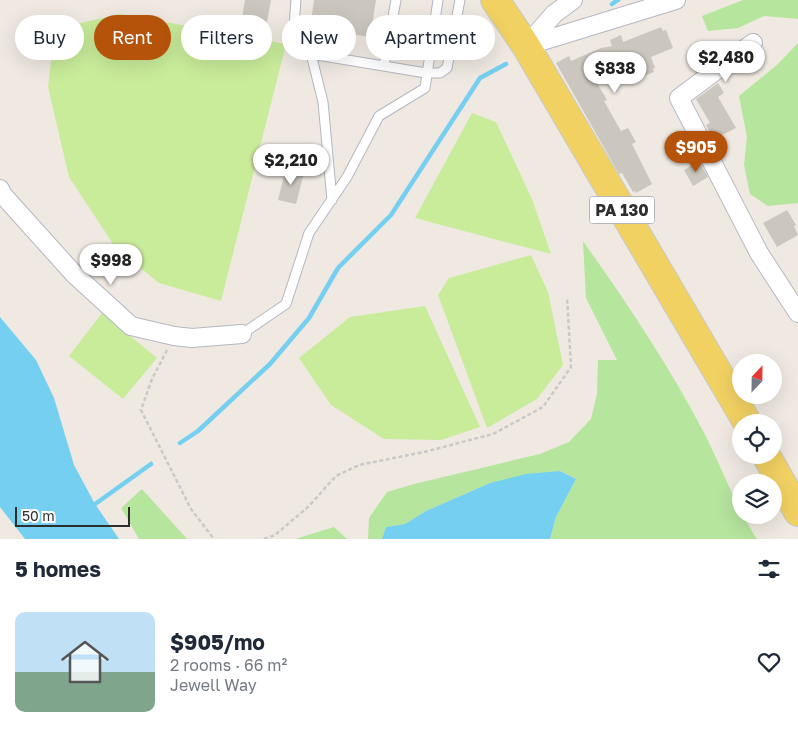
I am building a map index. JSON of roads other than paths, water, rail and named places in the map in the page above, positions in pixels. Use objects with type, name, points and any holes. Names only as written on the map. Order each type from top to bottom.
[{"type":"main road","name":"PA 130","points":[[495,0],[526,46],[742,414]]},
{"type":"main road","points":[[771,464],[798,512]]},
{"type":"street","points":[[526,46],[554,14],[573,0]]},
{"type":"street","points":[[526,46],[676,0]]},
{"type":"street","points":[[753,43],[679,98],[759,253],[798,313]]},
{"type":"street","points":[[0,189],[2,194],[74,274],[131,326],[174,336],[192,338],[242,334]]},
{"type":"lane","points":[[295,15],[296,0]]},
{"type":"lane","points":[[384,66],[396,0]]},
{"type":"lane","points":[[242,334],[286,304],[309,233],[347,177],[379,116],[425,88],[438,0]]},
{"type":"lane","points":[[348,60],[426,73],[440,73],[448,68],[460,0]]},
{"type":"lane","points":[[312,60],[323,102],[332,200]]},
{"type":"water","points":[[0,317],[36,360],[54,398],[74,465],[95,504],[119,539],[25,539],[0,507]]},
{"type":"water","points":[[560,471],[576,479],[556,517],[550,539],[382,539],[386,527],[405,524],[426,511],[490,483],[526,474]]},
{"type":"waterway","points":[[612,4],[618,0]]},
{"type":"waterway","points":[[180,443],[198,431],[270,364],[309,318],[338,268],[391,215],[480,78],[506,64]]},
{"type":"waterway","points":[[91,507],[151,464]]}]
